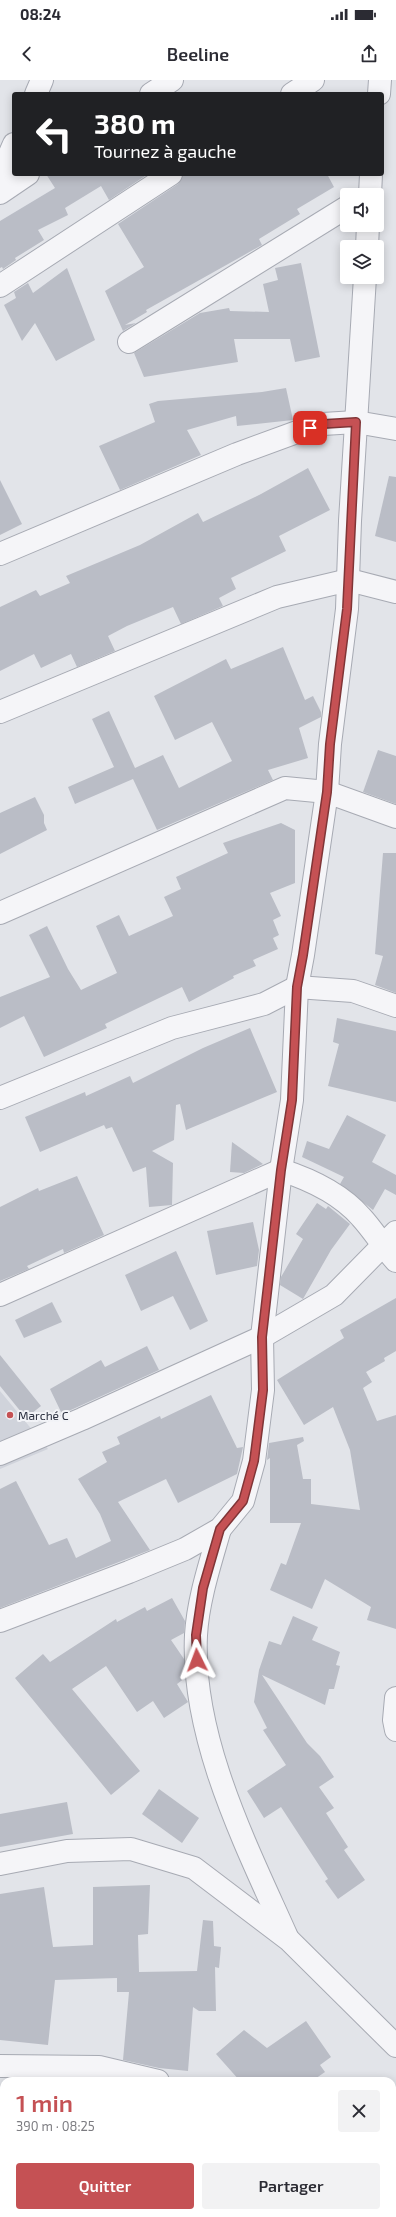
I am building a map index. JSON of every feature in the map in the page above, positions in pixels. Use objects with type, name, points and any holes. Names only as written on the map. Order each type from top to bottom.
[{"type":"street","points":[[37,92],[42,80]]},
{"type":"street","points":[[154,92],[172,80]]},
{"type":"street","points":[[295,92],[313,80]]},
{"type":"street","points":[[379,92],[380,80]]},
{"type":"street","points":[[0,176],[12,149]]},
{"type":"street","points":[[0,193],[25,176]]},
{"type":"street","points":[[0,286],[167,176]]},
{"type":"street","points":[[129,342],[340,211]]},
{"type":"street","points":[[0,1621],[136,1570],[185,1549],[220,1529],[243,1501],[254,1461],[263,1390],[262,1337],[281,1170],[292,1100],[297,987],[327,792],[330,744],[347,609],[365,284]]},
{"type":"street","points":[[0,554],[237,454],[324,424],[356,422],[396,429]]},
{"type":"street","points":[[0,712],[278,597],[349,580],[396,592]]},
{"type":"street","points":[[0,913],[285,788],[327,792],[396,817]]},
{"type":"street","points":[[0,1098],[172,1028],[264,1004],[297,987],[353,991],[396,1006]]},
{"type":"street","points":[[0,1295],[281,1170],[304,1178],[341,1199],[392,1246],[334,1295],[262,1337],[82,1419],[0,1454]]},
{"type":"street","points":[[220,1529],[203,1588],[196,1635],[198,1685],[210,1751],[243,1840],[289,1940]]},
{"type":"street","points":[[396,1698],[394,1720],[396,1730]]},
{"type":"street","points":[[0,1864],[67,1851],[131,1849],[194,1868],[289,1940],[396,2046]]},
{"type":"street","points":[[0,2066],[99,2067],[141,2077]]},
{"type":"shaded area","name":"Marché C","points":[[0,1391],[48,1449],[0,1469]]},
{"type":"building","points":[[47,176],[145,176],[109,200],[101,186],[65,208],[68,215],[38,230],[44,240],[15,258],[16,260],[3,269],[2,267],[0,268],[0,221],[55,188]]},
{"type":"building","points":[[182,176],[328,176],[334,187],[297,209],[300,214],[259,239],[262,245],[146,310],[147,312],[125,325],[136,323],[123,331],[105,291],[144,267],[118,224],[178,184]]},
{"type":"building","points":[[301,263],[320,357],[295,362],[290,339],[234,339],[238,362],[144,377],[134,353],[200,313],[229,308],[230,311],[269,312],[263,284],[278,280],[275,268]]},
{"type":"building","points":[[67,268],[95,340],[56,361],[35,323],[22,341],[4,305],[16,298],[14,292],[28,283],[33,293]]},
{"type":"building","points":[[286,388],[293,420],[237,426],[236,416],[187,430],[201,455],[120,490],[99,446],[155,422],[149,404],[158,401],[262,392]]},
{"type":"building","points":[[308,468],[330,510],[279,536],[286,551],[231,578],[236,589],[219,598],[223,606],[181,624],[173,607],[127,626],[108,636],[115,651],[77,667],[71,654],[41,668],[34,654],[0,671],[0,607],[36,590],[40,596],[70,583],[66,576],[140,545],[198,513],[203,522],[261,494]]},
{"type":"building","points":[[389,476],[396,477],[396,542],[375,536]]},
{"type":"building","points":[[0,480],[22,524],[0,535]]},
{"type":"building","points":[[283,647],[305,700],[313,696],[321,712],[321,717],[299,728],[308,758],[268,770],[273,780],[157,830],[133,779],[75,804],[68,787],[114,767],[92,719],[109,711],[135,768],[163,755],[179,788],[232,761],[212,722],[175,740],[154,696],[226,659],[231,669]]},
{"type":"building","points":[[378,750],[396,756],[396,804],[363,792]]},
{"type":"building","points":[[35,797],[44,815],[44,823],[47,830],[0,854],[0,813]]},
{"type":"building","points":[[281,823],[295,830],[295,883],[270,893],[281,916],[273,920],[279,935],[273,938],[278,949],[253,960],[256,966],[233,976],[234,978],[189,1002],[182,987],[105,1024],[107,1028],[44,1057],[24,1016],[0,1028],[0,997],[50,977],[29,935],[47,926],[68,969],[81,990],[117,973],[96,926],[119,915],[129,936],[173,916],[164,897],[181,889],[176,877],[228,853],[223,843]]},
{"type":"building","points":[[383,853],[396,853],[396,993],[375,985],[383,956],[375,954]]},
{"type":"building","points":[[337,1018],[396,1031],[396,1102],[328,1086],[339,1044],[333,1042]]},
{"type":"building","points":[[250,1028],[277,1092],[186,1130],[180,1104],[176,1105],[174,1140],[152,1151],[173,1163],[172,1205],[149,1207],[146,1167],[133,1172],[112,1127],[106,1129],[104,1125],[40,1152],[25,1117],[85,1092],[86,1096],[130,1076],[133,1083],[203,1048]]},
{"type":"building","points":[[347,1115],[386,1135],[372,1162],[396,1175],[396,1195],[385,1189],[373,1210],[340,1184],[344,1177],[302,1157],[307,1141],[329,1149]]},
{"type":"building","points":[[232,1142],[263,1164],[244,1173],[230,1172]]},
{"type":"building","points":[[77,1176],[104,1235],[64,1253],[63,1249],[27,1266],[29,1269],[0,1281],[0,1207],[38,1188],[39,1191]]},
{"type":"building","points":[[317,1203],[326,1209],[328,1206],[350,1224],[331,1250],[303,1299],[280,1285],[281,1277],[303,1239],[296,1234]]},
{"type":"building","points":[[253,1222],[259,1250],[257,1266],[216,1275],[207,1231]]},
{"type":"building","points":[[176,1251],[208,1321],[190,1330],[173,1296],[141,1311],[125,1275]]},
{"type":"building","points":[[396,1298],[396,1351],[384,1358],[385,1361],[366,1372],[372,1382],[363,1388],[377,1421],[396,1415],[396,1629],[367,1620],[371,1607],[325,1579],[312,1609],[270,1590],[281,1563],[286,1565],[301,1523],[270,1523],[270,1458],[267,1460],[269,1443],[303,1437],[304,1441],[297,1445],[303,1479],[311,1479],[311,1504],[360,1510],[350,1450],[333,1407],[304,1425],[277,1380],[344,1338],[340,1330]]},
{"type":"building","points":[[52,1302],[62,1322],[24,1338],[15,1320]]},
{"type":"building","points":[[147,1346],[159,1370],[62,1414],[50,1389],[101,1360],[105,1367]]},
{"type":"building","points":[[0,1355],[41,1406],[26,1418],[0,1386]]},
{"type":"building","points":[[211,1395],[237,1448],[243,1447],[237,1474],[178,1503],[166,1479],[118,1502],[150,1550],[0,1608],[0,1489],[16,1481],[49,1545],[67,1538],[76,1558],[111,1541],[100,1514],[78,1479],[107,1462],[102,1452],[120,1444],[117,1437],[160,1416],[161,1419]]},
{"type":"building","points":[[172,1598],[185,1621],[184,1633],[171,1640],[184,1659],[185,1678],[177,1684],[188,1702],[164,1718],[153,1701],[137,1712],[106,1666],[72,1689],[140,1771],[111,1795],[15,1678],[43,1654],[50,1662],[116,1619],[117,1622],[145,1607],[147,1611]]},
{"type":"building","points":[[293,1616],[318,1627],[312,1640],[340,1652],[336,1665],[340,1666],[334,1689],[329,1689],[325,1705],[262,1675],[307,1743],[320,1756],[334,1777],[319,1787],[334,1808],[326,1813],[348,1847],[344,1850],[365,1880],[338,1899],[325,1881],[328,1879],[281,1807],[264,1818],[247,1791],[286,1765],[263,1730],[267,1728],[254,1702],[259,1670],[269,1641],[281,1645]]},
{"type":"building","points":[[159,1789],[199,1818],[182,1843],[142,1814]]},
{"type":"building","points":[[67,1802],[73,1834],[0,1847],[0,1814]]},
{"type":"building","points":[[150,1885],[148,1934],[138,1935],[139,1972],[197,1971],[203,1920],[213,1921],[214,1946],[221,1947],[219,1968],[215,1967],[216,2011],[199,2011],[193,2007],[188,2071],[159,2068],[123,2060],[129,1992],[117,1992],[117,1978],[55,1980],[48,2045],[0,2040],[0,1894],[44,1887],[53,1947],[93,1945],[93,1887]]},
{"type":"building","points":[[306,2021],[331,2057],[320,2065],[325,2072],[318,2077],[236,2077],[216,2054],[244,2030],[267,2048]]},
{"type":"place","name":"Marché C","points":[[10,1415]]},
{"type":"route","points":[[197,1660],[196,1635],[203,1588],[220,1529],[243,1501],[254,1461],[263,1390],[262,1337],[281,1170],[292,1100],[297,987],[327,792],[330,744],[347,609],[350,521],[356,422],[324,424],[310,428]]}]
